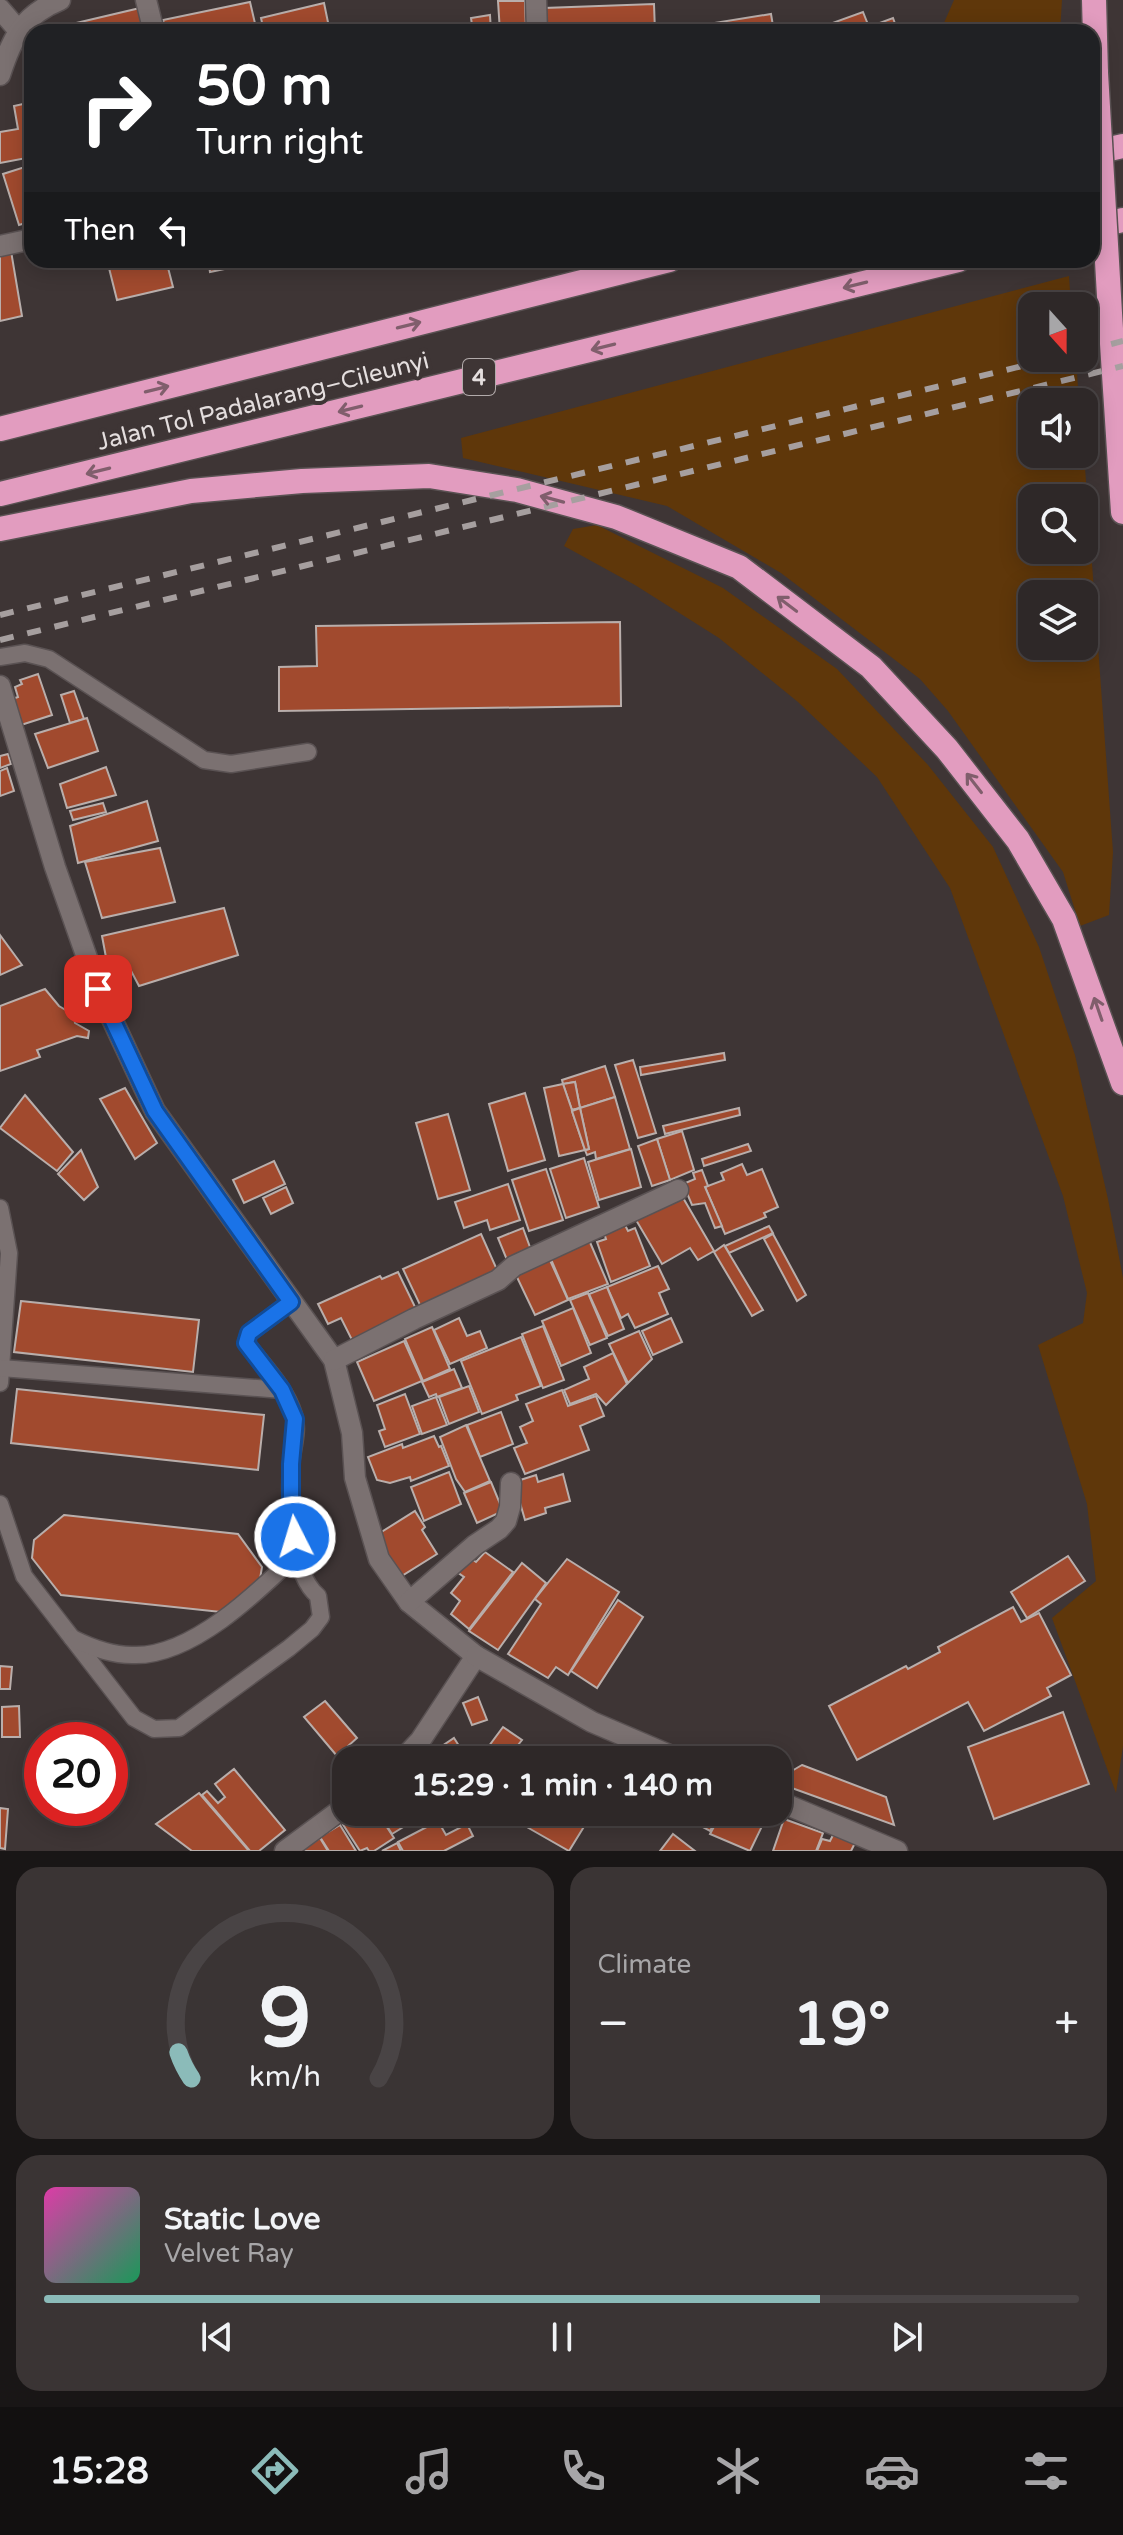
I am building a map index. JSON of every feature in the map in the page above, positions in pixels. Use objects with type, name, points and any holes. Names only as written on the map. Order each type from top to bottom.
[{"type":"highway","points":[[1094,0],[1095,24]]},
{"type":"highway","points":[[1100,142],[1123,512]]},
{"type":"highway","points":[[1100,151],[1123,146]]},
{"type":"highway","points":[[1100,225],[1123,220]]},
{"type":"highway","name":"Jalan Tol Padalarang–Cileunyi","points":[[0,429],[637,268]]},
{"type":"highway","name":"Jalan Tol Padalarang–Cileunyi","points":[[0,494],[925,268]]},
{"type":"highway","points":[[0,529],[191,491],[302,481],[429,476],[517,490],[616,517],[739,567],[871,667],[947,749],[1018,840],[1064,919],[1123,1083]]},
{"type":"street","points":[[25,24],[39,9],[60,0]]},
{"type":"street","points":[[146,0],[152,24]]},
{"type":"street","points":[[536,0],[537,24]]},
{"type":"street","points":[[0,9],[19,31]]},
{"type":"street","points":[[0,75],[7,52],[24,26]]},
{"type":"street","points":[[0,246],[24,241]]},
{"type":"street","points":[[0,686],[55,867],[98,989],[155,1111],[334,1360],[352,1433],[355,1478],[379,1559],[409,1602],[476,1656],[592,1722],[648,1746]]},
{"type":"street","points":[[334,1360],[498,1280],[527,1259],[678,1190]]},
{"type":"street","points":[[409,1602],[506,1521],[511,1483]]},
{"type":"street","points":[[415,1746],[476,1656]]},
{"type":"street","points":[[792,1807],[897,1851]]},
{"type":"street","points":[[285,1851],[332,1816]]},
{"type":"lane","points":[[0,657],[25,653],[49,659],[204,760],[231,764],[308,752]]},
{"type":"lane","points":[[0,1208],[9,1253],[0,1383]]},
{"type":"lane","points":[[0,1504],[24,1576],[69,1637],[134,1718],[154,1729],[179,1728],[289,1648],[321,1617],[318,1596],[309,1588],[291,1520],[295,1419],[282,1390],[246,1343],[246,1337],[291,1302]]},
{"type":"lane","points":[[1,1368],[282,1390]]},
{"type":"lane","points":[[69,1637],[100,1649],[134,1656],[167,1649],[217,1625],[253,1597],[298,1553]]},
{"type":"shaded area","points":[[954,0],[1062,0],[1060,24],[944,24]]},
{"type":"shaded area","points":[[1069,276],[1070,292],[1018,292],[1018,372],[1077,372],[1078,388],[1018,388],[1018,468],[1085,468],[1086,484],[1018,484],[1018,564],[1092,564],[1093,580],[1018,580],[1018,660],[1098,660],[1098,646],[1113,852],[1109,915],[1080,926],[1063,872],[948,711],[920,679],[781,573],[667,506],[463,458],[461,438]]},
{"type":"shaded area","points":[[597,525],[723,588],[837,669],[928,765],[993,847],[1039,947],[1075,1055],[1123,1278],[1123,1746],[1116,1793],[1052,1618],[1096,1581],[1087,1504],[1038,1345],[1083,1323],[1087,1293],[1063,1196],[950,888],[877,777],[798,702],[719,638],[635,585],[564,546],[573,529]]},
{"type":"building","points":[[498,1],[525,1],[526,24],[499,24]]},
{"type":"building","points":[[250,2],[255,24],[164,24],[163,20]]},
{"type":"building","points":[[324,3],[328,24],[262,24],[261,18]]},
{"type":"building","points":[[654,4],[655,24],[544,24],[544,8]]},
{"type":"building","points":[[140,8],[144,24],[72,24]]},
{"type":"building","points":[[863,12],[868,24],[830,24]]},
{"type":"building","points":[[771,14],[773,24],[708,24]]},
{"type":"building","points":[[490,15],[491,24],[472,24],[471,18]]},
{"type":"building","points":[[893,18],[895,24],[877,24]]},
{"type":"building","points":[[24,104],[24,158],[0,163],[0,132],[18,129],[14,106]]},
{"type":"building","points":[[24,167],[24,223],[19,225],[3,174]]},
{"type":"building","points":[[11,251],[22,316],[0,321],[0,254]]},
{"type":"building","points":[[109,268],[168,268],[173,287],[117,300]]},
{"type":"building","points":[[620,622],[621,706],[279,711],[279,667],[317,666],[316,626]]},
{"type":"building","points":[[38,674],[52,715],[21,725],[12,699],[18,697],[15,687],[22,684],[20,680]]},
{"type":"building","points":[[74,691],[84,719],[70,723],[61,695]]},
{"type":"building","points":[[87,718],[98,751],[48,768],[35,734]]},
{"type":"building","points":[[8,754],[11,764],[0,768],[0,756]]},
{"type":"building","points":[[106,767],[116,795],[67,808],[60,784]]},
{"type":"building","points":[[7,768],[14,791],[0,796],[0,771]]},
{"type":"building","points":[[147,801],[158,841],[78,863],[70,826]]},
{"type":"building","points":[[103,803],[106,812],[73,820],[70,811]]},
{"type":"building","points":[[160,848],[175,902],[102,918],[85,862]]},
{"type":"building","points":[[224,908],[238,955],[139,986],[128,965],[108,968],[102,936]]},
{"type":"building","points":[[0,935],[22,965],[0,975]]},
{"type":"building","points":[[45,989],[59,1006],[74,1015],[75,1023],[89,1031],[88,1038],[77,1036],[37,1050],[40,1057],[0,1071],[0,1006]]},
{"type":"building","points":[[724,1053],[725,1060],[641,1075],[640,1067]]},
{"type":"building","points":[[633,1060],[656,1133],[638,1138],[615,1065]]},
{"type":"building","points":[[605,1066],[615,1097],[580,1108],[575,1082],[563,1084],[562,1080]]},
{"type":"building","points":[[575,1082],[580,1108],[572,1110],[563,1084]]},
{"type":"building","points":[[563,1084],[572,1110],[580,1108],[572,1111],[585,1150],[559,1156],[544,1088]]},
{"type":"building","points":[[125,1088],[157,1143],[135,1159],[100,1099]]},
{"type":"building","points":[[525,1093],[545,1160],[508,1171],[489,1104]]},
{"type":"building","points":[[25,1095],[73,1152],[57,1171],[0,1128]]},
{"type":"building","points":[[615,1097],[630,1149],[596,1159],[595,1152],[587,1155],[585,1150],[589,1149],[580,1108]]},
{"type":"building","points":[[580,1108],[589,1149],[585,1150],[572,1111]]},
{"type":"building","points":[[739,1108],[740,1115],[665,1134],[663,1126]]},
{"type":"building","points":[[448,1114],[470,1190],[438,1199],[416,1123]]},
{"type":"building","points":[[682,1131],[694,1170],[670,1180],[657,1139]]},
{"type":"building","points":[[657,1139],[670,1180],[652,1186],[638,1146]]},
{"type":"building","points":[[748,1144],[751,1151],[704,1166],[702,1159]]},
{"type":"building","points":[[631,1149],[641,1187],[599,1200],[588,1162]]},
{"type":"building","points":[[81,1150],[98,1187],[84,1200],[58,1174]]},
{"type":"building","points":[[584,1158],[599,1207],[566,1218],[550,1169]]},
{"type":"building","points":[[274,1161],[285,1184],[244,1203],[233,1180]]},
{"type":"building","points":[[742,1164],[747,1175],[762,1169],[778,1207],[764,1213],[766,1217],[725,1234],[705,1187],[724,1180],[721,1173]]},
{"type":"building","points":[[546,1169],[563,1220],[529,1231],[512,1180]]},
{"type":"building","points":[[702,1170],[708,1186],[705,1187],[722,1226],[715,1228],[705,1203],[692,1205],[683,1184],[695,1179],[693,1173]]},
{"type":"building","points":[[508,1184],[520,1220],[490,1230],[487,1220],[464,1228],[455,1202]]},
{"type":"building","points":[[286,1187],[293,1203],[271,1214],[263,1198]]},
{"type":"building","points":[[682,1196],[714,1251],[698,1260],[690,1248],[662,1264],[636,1220]]},
{"type":"building","points":[[625,1225],[628,1231],[635,1228],[650,1266],[611,1282],[597,1242],[606,1239],[604,1233]]},
{"type":"building","points":[[769,1226],[773,1233],[729,1253],[725,1246]]},
{"type":"building","points":[[523,1228],[531,1250],[507,1260],[498,1238]]},
{"type":"building","points":[[481,1234],[498,1272],[421,1307],[403,1269]]},
{"type":"building","points":[[773,1234],[806,1295],[797,1301],[764,1239]]},
{"type":"building","points":[[589,1240],[608,1284],[568,1299],[550,1257]]},
{"type":"building","points":[[724,1245],[763,1310],[752,1316],[714,1252]]},
{"type":"building","points":[[549,1258],[568,1300],[535,1315],[515,1273]]},
{"type":"building","points":[[658,1266],[669,1289],[659,1293],[668,1314],[635,1328],[628,1314],[621,1318],[607,1287]]},
{"type":"building","points":[[398,1272],[417,1311],[353,1342],[341,1318],[328,1324],[318,1304],[380,1276],[382,1279]]},
{"type":"building","points":[[607,1287],[624,1329],[608,1336],[589,1294]]},
{"type":"building","points":[[588,1293],[607,1338],[590,1345],[570,1300]]},
{"type":"building","points":[[21,1301],[199,1320],[193,1372],[14,1352]]},
{"type":"building","points":[[573,1308],[591,1353],[561,1366],[542,1321]]},
{"type":"building","points":[[459,1318],[467,1336],[480,1331],[487,1348],[450,1364],[434,1330]]},
{"type":"building","points":[[671,1318],[682,1342],[653,1355],[642,1331]]},
{"type":"building","points":[[543,1326],[564,1380],[543,1388],[522,1334]]},
{"type":"building","points":[[432,1327],[450,1369],[423,1381],[405,1339]]},
{"type":"building","points":[[639,1331],[652,1359],[628,1383],[609,1344]]},
{"type":"building","points":[[521,1337],[541,1386],[516,1395],[518,1400],[482,1414],[461,1361]]},
{"type":"building","points":[[404,1341],[422,1381],[374,1401],[357,1362]]},
{"type":"building","points":[[613,1353],[627,1384],[606,1405],[596,1394],[570,1404],[564,1390],[589,1379],[584,1367]]},
{"type":"building","points":[[454,1369],[462,1388],[429,1397],[422,1382]]},
{"type":"building","points":[[469,1386],[479,1412],[449,1424],[439,1397]]},
{"type":"building","points":[[17,1389],[264,1415],[258,1470],[11,1443]]},
{"type":"building","points":[[562,1390],[568,1406],[596,1396],[604,1416],[580,1426],[589,1450],[525,1474],[514,1448],[527,1443],[520,1427],[533,1421],[526,1404]]},
{"type":"building","points":[[405,1394],[420,1434],[385,1447],[379,1431],[385,1429],[377,1405]]},
{"type":"building","points":[[436,1397],[447,1425],[422,1434],[412,1406]]},
{"type":"building","points":[[501,1412],[513,1444],[480,1457],[467,1425]]},
{"type":"building","points":[[466,1425],[490,1481],[465,1492],[456,1479],[440,1437]]},
{"type":"building","points":[[434,1436],[449,1466],[411,1481],[410,1477],[390,1483],[377,1480],[368,1457]]},
{"type":"building","points":[[449,1472],[461,1504],[424,1521],[411,1487]]},
{"type":"building","points":[[563,1474],[570,1501],[545,1508],[546,1513],[525,1520],[514,1482],[536,1475],[538,1482]]},
{"type":"building","points":[[491,1482],[503,1511],[477,1523],[464,1493]]},
{"type":"building","points":[[415,1511],[425,1527],[422,1530],[437,1554],[400,1577],[375,1536]]},
{"type":"building","points":[[64,1515],[238,1534],[262,1567],[259,1585],[221,1612],[61,1595],[32,1558],[34,1540]]},
{"type":"building","points":[[485,1552],[513,1572],[469,1629],[451,1614],[460,1601],[451,1593],[464,1577],[457,1572],[469,1557],[476,1562]]},
{"type":"building","points":[[1068,1556],[1085,1581],[1027,1618],[1011,1592]]},
{"type":"building","points":[[567,1559],[619,1592],[568,1675],[556,1667],[548,1678],[508,1654],[541,1604],[535,1599]]},
{"type":"building","points":[[522,1563],[546,1583],[498,1650],[469,1631]]},
{"type":"building","points":[[618,1600],[643,1617],[597,1688],[571,1671]]},
{"type":"building","points":[[1013,1607],[1021,1622],[1039,1613],[1071,1675],[1047,1688],[1051,1696],[984,1731],[968,1702],[857,1760],[829,1706],[940,1652],[938,1647]]},
{"type":"building","points":[[0,1666],[12,1667],[10,1689],[0,1689]]},
{"type":"building","points":[[478,1697],[487,1720],[472,1725],[463,1703]]},
{"type":"building","points":[[325,1701],[357,1738],[348,1746],[332,1746],[332,1750],[304,1717]]},
{"type":"building","points":[[19,1706],[20,1737],[2,1737],[2,1707]]},
{"type":"building","points":[[1063,1712],[1089,1784],[994,1819],[968,1747]]},
{"type":"building","points":[[503,1727],[522,1740],[517,1746],[489,1746]]},
{"type":"building","points":[[454,1738],[459,1746],[442,1746]]},
{"type":"building","points":[[802,1765],[886,1797],[894,1825],[792,1788],[792,1771]]},
{"type":"building","points":[[234,1769],[285,1830],[259,1851],[250,1851],[202,1795],[207,1791],[218,1803],[225,1797],[215,1784]]},
{"type":"building","points":[[199,1793],[249,1851],[192,1851],[156,1824]]},
{"type":"building","points":[[0,1808],[8,1809],[5,1849],[0,1848]]},
{"type":"building","points":[[792,1822],[823,1833],[816,1851],[773,1851],[782,1826],[792,1826]]},
{"type":"building","points":[[341,1826],[356,1851],[329,1851],[320,1837]]},
{"type":"building","points":[[344,1826],[386,1826],[394,1838],[374,1851],[367,1848],[360,1851]]},
{"type":"building","points":[[387,1826],[405,1826],[392,1834]]},
{"type":"building","points":[[428,1826],[441,1826],[446,1835],[468,1826],[473,1836],[444,1851],[403,1851],[398,1842]]},
{"type":"building","points":[[525,1826],[584,1826],[569,1851]]},
{"type":"building","points":[[714,1826],[762,1826],[750,1851],[710,1834]]},
{"type":"building","points":[[673,1834],[695,1851],[660,1851]]},
{"type":"building","points":[[833,1835],[855,1843],[851,1851],[817,1851],[822,1839],[830,1841]]},
{"type":"building","points":[[320,1838],[328,1851],[302,1850]]},
{"type":"building","points":[[397,1843],[401,1851],[382,1851]]},
{"type":"railway","points":[[1098,347],[1123,341]]},
{"type":"railway","points":[[0,640],[1123,366]]},
{"type":"railway","points":[[0,615],[1018,367]]},
{"type":"route","points":[[98,989],[155,1111],[291,1302],[249,1333],[246,1343],[282,1390],[295,1419],[291,1520],[295,1537]]}]
